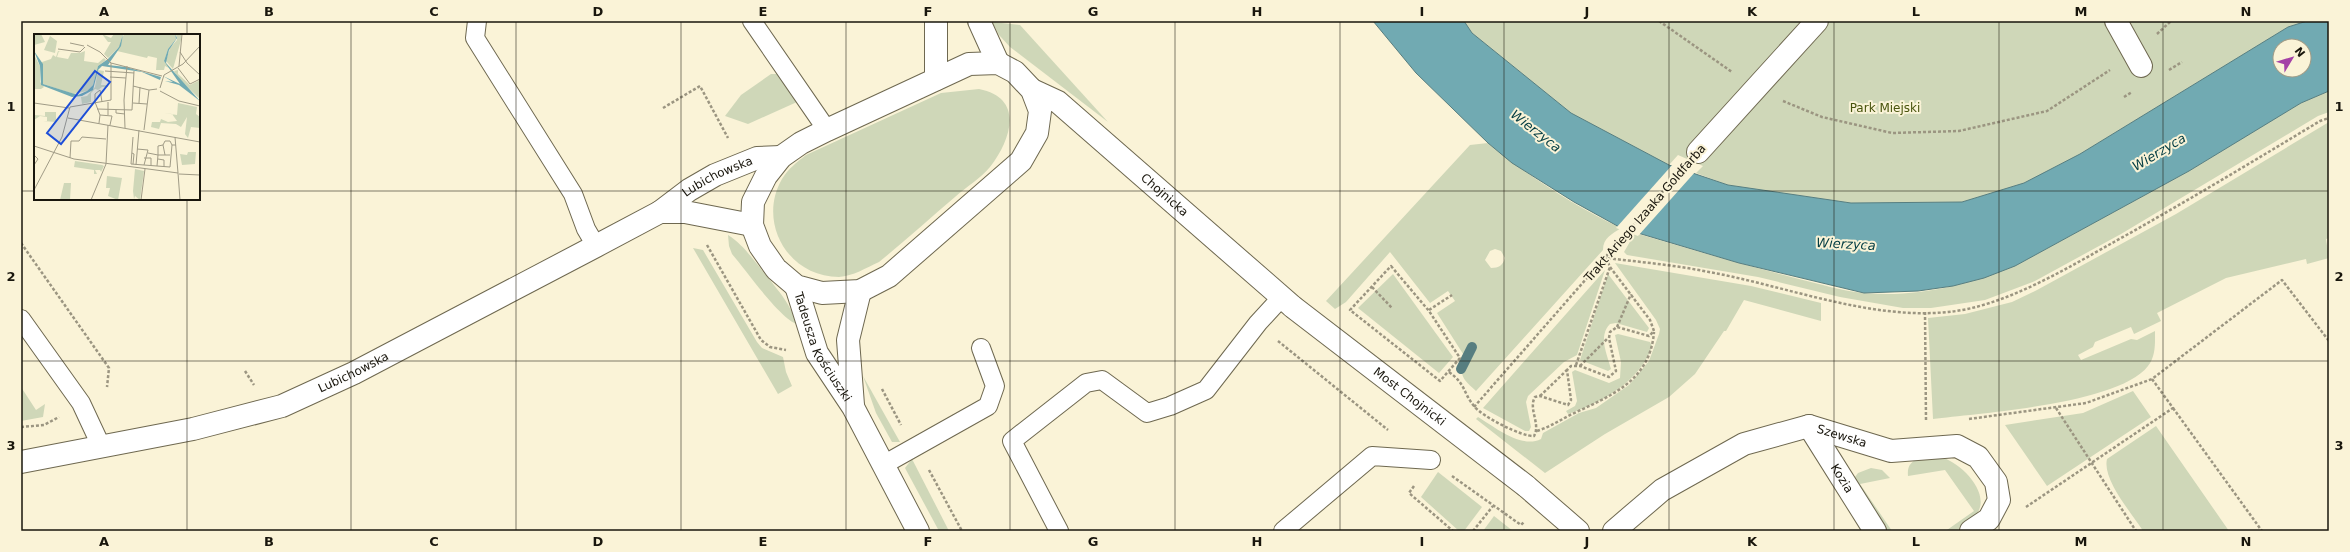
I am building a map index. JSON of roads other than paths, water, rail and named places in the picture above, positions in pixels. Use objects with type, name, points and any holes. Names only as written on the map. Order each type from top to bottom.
[{"type":"street","points":[[936,21],[936,79]]},
{"type":"street","points":[[979,21],[998,63]]},
{"type":"street","name":"Trakt Ariego Izaaka Goldfarba","points":[[1698,152],[1757,90],[1817,21]]},
{"type":"street","points":[[2116,21],[2138,60]]},
{"type":"street","points":[[998,63],[1015,72],[1032,90],[1040,111],[1037,133],[1021,161],[889,276],[860,291],[822,293],[796,286],[776,269],[760,246],[752,225],[753,202],[766,176],[781,156],[801,143],[827,130],[969,64],[998,63]]},
{"type":"street","name":"Chojnicka","points":[[1032,90],[1058,102],[1287,303]]},
{"type":"street","name":"Lubichowska","points":[[21,462],[102,448],[193,429],[282,406],[354,373],[660,212],[689,190],[715,175],[757,158],[781,156]]},
{"type":"street","name":"Lubichowska","points":[[660,212],[685,212],[752,225]]},
{"type":"street","name":"Tadeusza Kościuszki","points":[[796,286],[817,353],[853,406],[918,531]]},
{"type":"street","name":"Tadeusza Kościuszki","points":[[853,406],[848,340],[860,291]]},
{"type":"street","name":"Most Chojnicki","points":[[1287,303],[1526,486],[1578,531]]},
{"type":"street","name":"Szewska","points":[[1614,531],[1662,490],[1744,444],[1809,426],[1891,451],[1957,446],[1978,457],[1996,482],[1999,500],[1988,519],[1971,531]]},
{"type":"street","name":"Kozia","points":[[1809,426],[1875,531]]},
{"type":"lane","points":[[477,21],[475,38],[574,194],[586,229],[596,246]]},
{"type":"lane","points":[[752,21],[827,130]]},
{"type":"lane","points":[[1059,531],[1012,442],[1086,383],[1102,380],[1147,413],[1170,406],[1206,390],[1258,323],[1287,303]]},
{"type":"lane","points":[[21,319],[81,403],[102,448]]},
{"type":"lane","points":[[883,465],[988,406],[995,386],[981,348]]},
{"type":"lane","points":[[1282,531],[1372,456],[1431,460]]},
{"type":"water","name":"Wierzyca","points":[[1373,21],[1464,21],[1472,33],[1571,113],[1669,165],[1728,185],[1851,203],[1962,202],[2024,183],[2080,154],[2288,27],[2307,21],[2329,21],[2329,91],[2301,103],[2189,171],[2015,266],[1984,278],[1953,286],[1918,291],[1864,293],[1739,263],[1621,228],[1574,202],[1512,163],[1488,143],[1416,73]]},
{"type":"waterway","points":[[1461,369],[1472,347]]},
{"type":"park label","name":"Park Miejski","points":[[1885,108]]}]
